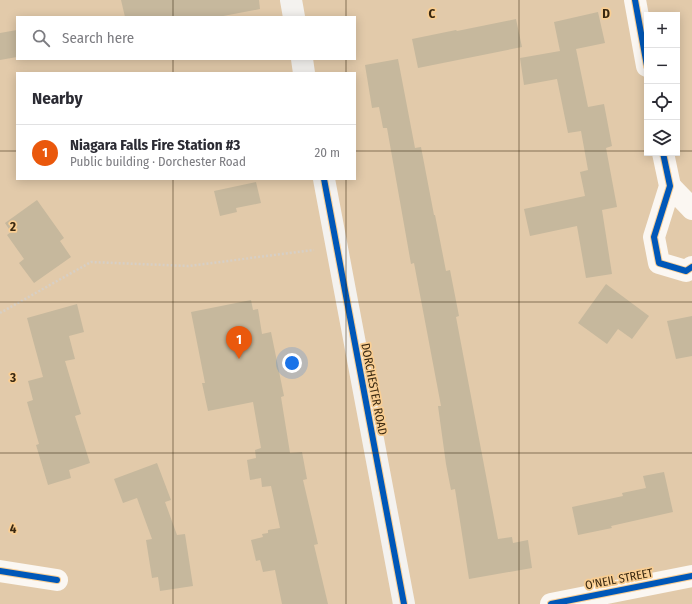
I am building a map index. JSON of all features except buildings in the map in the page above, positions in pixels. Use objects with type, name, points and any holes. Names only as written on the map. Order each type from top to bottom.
[{"type":"main road","points":[[291,0],[294,16]]},
{"type":"main road","points":[[302,60],[304,72]]},
{"type":"main road","name":"DORCHESTER ROAD","points":[[324,180],[404,604]]},
{"type":"street","points":[[635,0],[644,50]]},
{"type":"street","points":[[664,156],[670,186],[654,237],[659,263],[686,271],[692,267]]},
{"type":"street","points":[[670,186],[692,209]]},
{"type":"street","points":[[0,571],[57,580]]},
{"type":"street","name":"O'NEIL STREET","points":[[551,604],[692,576]]},
{"type":"path","points":[[0,313],[91,262],[188,266],[336,247]]},
{"type":"cycle path","points":[[635,0],[644,50]]},
{"type":"cycle path","points":[[664,156],[670,186],[654,237],[659,263],[686,271],[692,267]]},
{"type":"cycle path","points":[[324,180],[404,604]]},
{"type":"cycle path","points":[[0,571],[57,580]]},
{"type":"cycle path","points":[[551,604],[692,576]]},
{"type":"place","name":"Niagara Falls Fire Station #3","points":[[239,359]]}]
